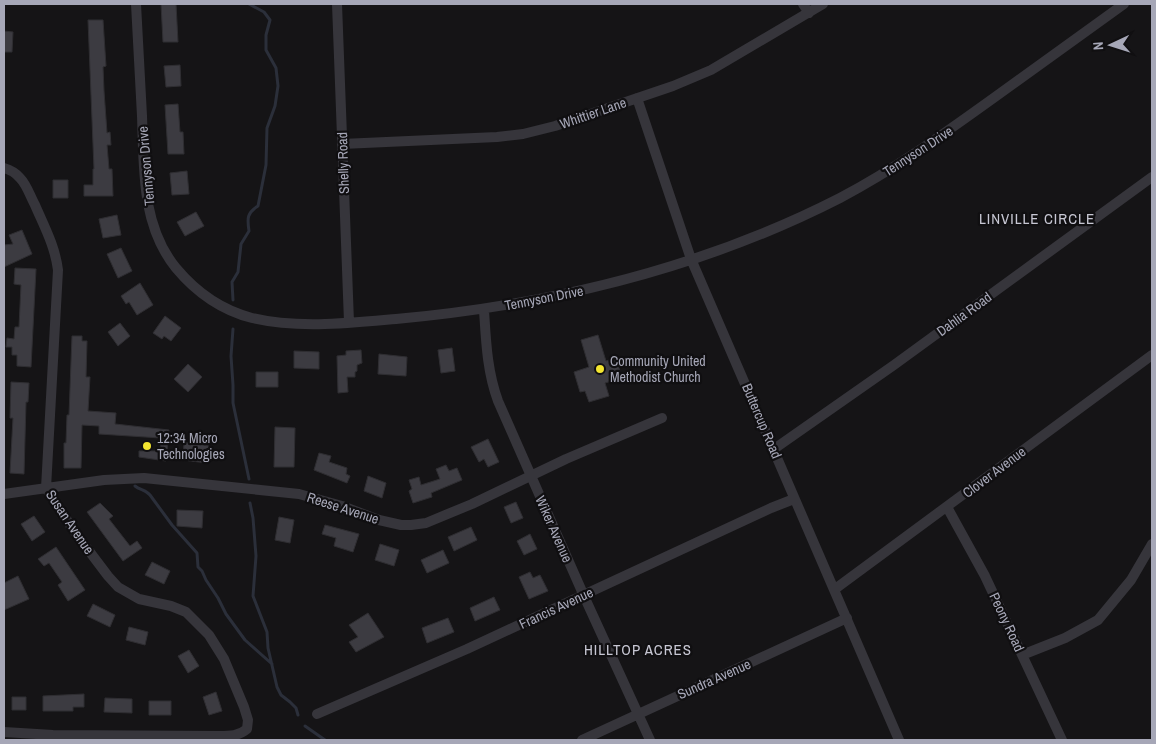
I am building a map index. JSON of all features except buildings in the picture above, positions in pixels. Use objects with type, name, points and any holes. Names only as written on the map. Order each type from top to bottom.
[{"type":"street","name":"Tennyson Drive","points":[[136,4],[145,186],[158,240],[170,260],[199,292],[222,307],[241,314],[269,322],[285,323],[403,319],[484,310],[529,302],[611,284],[751,238],[821,207],[887,172],[925,148],[1124,4]]},
{"type":"street","name":"Shelly Road","points":[[337,4],[348,322]]},
{"type":"street","name":"Whittier Lane","points":[[342,144],[497,137],[523,134],[556,126],[673,86],[711,70],[806,8],[823,4]]},
{"type":"street","name":"Buttercup Road","points":[[637,98],[691,259],[899,740]]},
{"type":"street","name":"Susan Avenue","points":[[4,168],[15,173],[26,188],[52,243],[58,270],[46,488],[74,531],[118,587],[139,599],[170,606],[186,612],[209,634],[224,659],[241,699],[248,720],[248,729],[237,735],[194,738]]},
{"type":"street","name":"Dahlia Road","points":[[774,449],[894,366],[1152,177]]},
{"type":"street","name":"Wiker Avenue","points":[[484,310],[486,353],[498,401],[650,740]]},
{"type":"street","name":"Clover Avenue","points":[[835,589],[1152,356]]},
{"type":"street","name":"Reese Avenue","points":[[4,494],[126,478],[176,480],[299,494],[342,506],[379,520],[407,526],[434,520],[662,418]]},
{"type":"street","name":"Francis Avenue","points":[[317,714],[460,652],[794,499]]},
{"type":"street","name":"Peony Road","points":[[947,507],[985,576],[1062,740]]},
{"type":"street","points":[[1022,655],[1065,638],[1098,620],[1131,580],[1152,544]]},
{"type":"street","name":"Sundra Avenue","points":[[582,740],[847,618]]},
{"type":"street","points":[[4,732],[53,737],[194,738]]},
{"type":"waterway","points":[[233,300],[232,282],[238,272],[241,244],[249,231],[248,219],[250,214],[258,206],[266,165],[267,128],[275,106],[278,86],[276,68],[266,50],[266,35],[270,20],[264,12],[249,4]]},
{"type":"waterway","points":[[233,329],[231,356],[233,403],[249,479]]},
{"type":"waterway","points":[[135,486],[150,495],[172,525],[197,553],[198,567],[226,614],[245,640],[272,664]]},
{"type":"waterway","points":[[250,503],[256,556],[253,596],[267,632],[268,648],[277,687],[281,695],[296,708],[298,715]]},
{"type":"waterway","points":[[305,726],[325,740]]},
{"type":"place","name":"Community United Methodist Church","points":[[600,369]]},
{"type":"place","name":"12:34 Micro Technologies","points":[[147,446]]},
{"type":"district","name":"LINVILLE CIRCLE","points":[[1037,219]]},
{"type":"district","name":"HILLTOP ACRES","points":[[638,650]]}]
